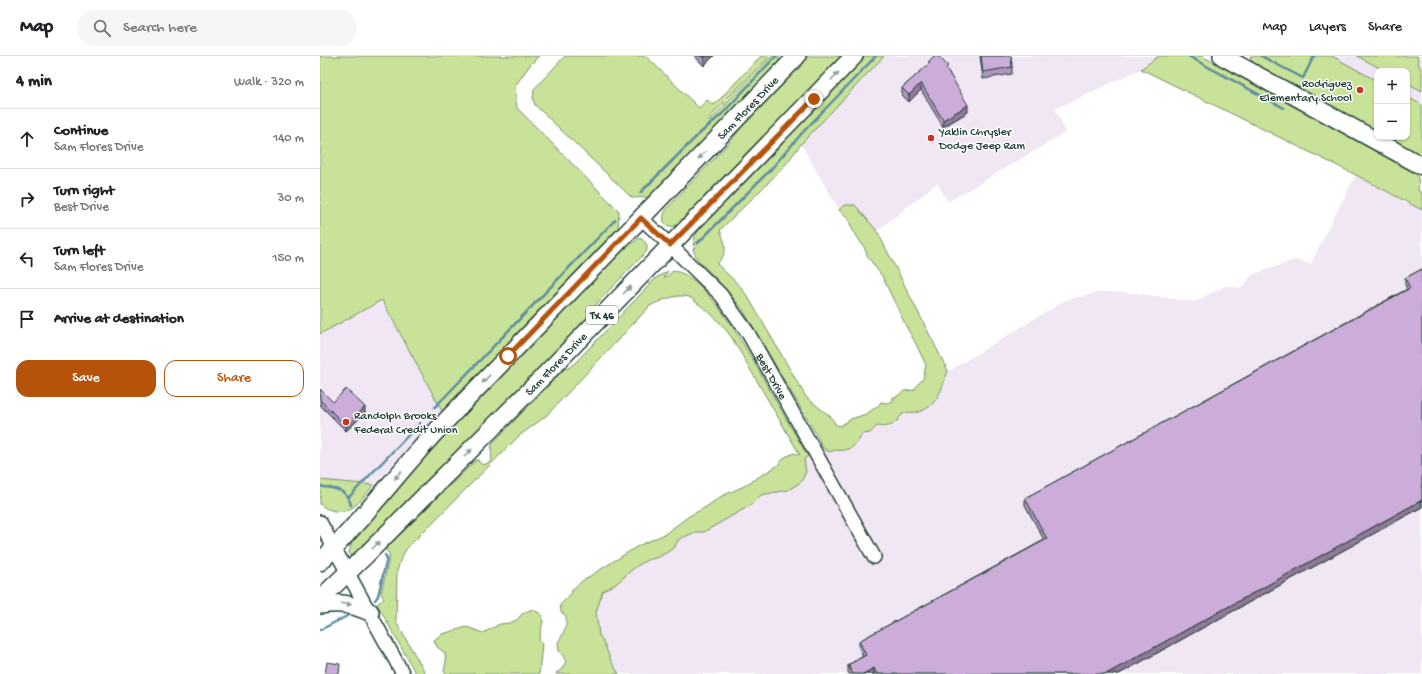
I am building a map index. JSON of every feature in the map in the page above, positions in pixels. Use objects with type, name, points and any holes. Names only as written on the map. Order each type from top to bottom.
[{"type":"main road","name":"Sam Flores Drive","points":[[320,562],[377,500],[415,454],[797,56]]},
{"type":"main road","name":"Sam Flores Drive","points":[[320,599],[534,386],[854,56]]},
{"type":"main road","points":[[1222,56],[1422,166]]},
{"type":"main road","points":[[320,605],[345,604],[370,612]]},
{"type":"street","name":"Best Drive","points":[[641,218],[721,295],[748,333],[874,557]]},
{"type":"street","points":[[320,522],[403,674]]},
{"type":"shaded area","name":"Yaklin Chrysler Dodge Jeep Ram","points":[[884,56],[1159,56],[1141,69],[1055,109],[1066,132],[948,202],[937,183],[877,231],[839,210],[801,144]]},
{"type":"shaded area","name":"Rodriguez Elementary School","points":[[1282,56],[1422,56],[1422,133],[1410,127],[1410,68],[1374,68],[1374,106]]},
{"type":"shaded area","points":[[1356,175],[1422,210],[1422,674],[608,674],[569,601],[1066,300],[1100,292],[1136,293],[1194,302],[1225,286],[1242,288],[1252,275],[1295,260],[1311,264]]},
{"type":"shaded area","points":[[381,300],[442,411],[374,485],[320,480],[320,334]]},
{"type":"green space","points":[[320,56],[539,56],[530,65],[515,86],[517,108],[619,211],[618,228],[442,411],[382,300],[320,334]]},
{"type":"green space","points":[[565,56],[646,56],[699,108],[707,100],[714,105],[761,56],[769,56],[707,120],[709,121],[772,56],[775,58],[779,56],[779,62],[649,197],[632,198],[535,105],[533,99],[534,89]]},
{"type":"green space","points":[[808,56],[841,56],[789,113],[679,225],[667,225],[664,222],[664,216],[668,207],[731,141],[746,120]]},
{"type":"green space","points":[[866,56],[884,56],[801,144],[786,164],[720,230],[725,244],[725,251],[717,264],[739,285],[748,297],[806,397],[831,417],[836,425],[840,426],[851,419],[866,414],[878,406],[881,402],[887,403],[893,401],[893,397],[896,397],[904,391],[914,390],[923,379],[926,365],[882,276],[868,257],[864,247],[852,229],[849,220],[839,210],[844,205],[855,205],[877,231],[948,371],[938,396],[930,406],[918,412],[903,414],[895,423],[890,425],[877,426],[870,433],[862,434],[856,444],[851,448],[829,452],[822,447],[743,310],[696,257],[693,249],[701,241],[699,240],[693,246],[695,236],[701,227]]},
{"type":"green space","points":[[1159,56],[1202,56],[1416,174],[1418,178],[1418,190],[1422,193],[1422,210],[1356,175],[1141,69]]},
{"type":"green space","points":[[1250,56],[1332,56],[1374,79],[1374,129],[1257,66],[1252,62]]},
{"type":"green space","points":[[1357,56],[1417,56],[1422,71],[1422,91],[1410,85],[1410,68],[1379,68]]},
{"type":"green space","points":[[1410,99],[1422,105],[1422,156],[1393,140],[1410,140]]},
{"type":"green space","points":[[639,238],[646,244],[646,252],[598,302],[578,331],[354,556],[350,556],[349,552],[352,542],[412,469],[620,251]]},
{"type":"green space","points":[[668,271],[664,277],[665,278],[673,271],[686,275],[700,286],[714,301],[740,339],[808,456],[804,459],[806,472],[801,482],[788,490],[761,495],[751,505],[704,532],[696,532],[679,539],[674,548],[659,557],[647,560],[634,568],[616,584],[603,591],[596,612],[599,635],[619,674],[556,674],[562,669],[566,661],[559,651],[558,642],[566,623],[566,616],[561,612],[560,605],[573,589],[582,581],[638,546],[665,534],[689,516],[706,507],[720,497],[742,487],[777,466],[785,457],[794,453],[800,455],[732,338],[707,310],[691,298],[684,296],[669,298],[650,306],[546,416],[519,436],[407,548],[401,558],[397,571],[396,622],[426,674],[416,674],[377,604],[384,599],[381,593],[390,555],[385,549],[476,460],[483,465],[491,462],[492,444],[565,368],[567,369],[575,363],[656,278]]},
{"type":"green space","points":[[320,480],[374,485],[351,509],[338,511],[328,509],[320,504]]},
{"type":"green space","points":[[532,609],[541,614],[543,621],[539,640],[542,644],[539,674],[446,674],[444,672],[446,661],[445,653],[437,647],[434,640],[442,634],[467,627],[483,633],[500,624],[517,620],[522,614]]},
{"type":"building","points":[[934,56],[938,56],[948,66],[946,68],[968,105],[943,120],[921,83],[909,95],[902,88],[930,63],[929,61]]},
{"type":"building","points":[[981,56],[1011,56],[1012,67],[983,72]]},
{"type":"building","points":[[1422,269],[1422,500],[1106,674],[877,674],[874,668],[863,674],[853,674],[848,665],[866,655],[859,641],[1047,539],[1025,498],[1410,288],[1405,278]]},
{"type":"building","name":"Randolph Brooks Federal Credit Union","points":[[320,389],[333,402],[346,389],[365,407],[346,426],[320,400]]},
{"type":"building","points":[[327,662],[340,664],[339,674],[325,674]]},
{"type":"waterway","points":[[640,193],[698,135],[722,114],[776,56]]},
{"type":"waterway","points":[[698,243],[772,168],[803,132],[876,56]]},
{"type":"waterway","points":[[1188,56],[1284,108]]},
{"type":"waterway","points":[[1261,56],[1303,78],[1314,56]]},
{"type":"waterway","points":[[435,407],[615,220]]},
{"type":"waterway","points":[[349,497],[420,423]]},
{"type":"waterway","points":[[320,486],[343,492],[349,499],[351,505]]},
{"type":"waterway","points":[[375,600],[378,596],[387,558],[385,555]]},
{"type":"waterway","points":[[320,630],[349,615]]},
{"type":"place","name":"Rodriguez Elementary School","points":[[1360,90]]},
{"type":"place","name":"Yaklin Chrysler Dodge Jeep Ram","points":[[931,138]]},
{"type":"place","name":"Randolph Brooks Federal Credit Union","points":[[346,422]]},
{"type":"route","points":[[508,356],[641,218],[670,245],[814,99]]}]
